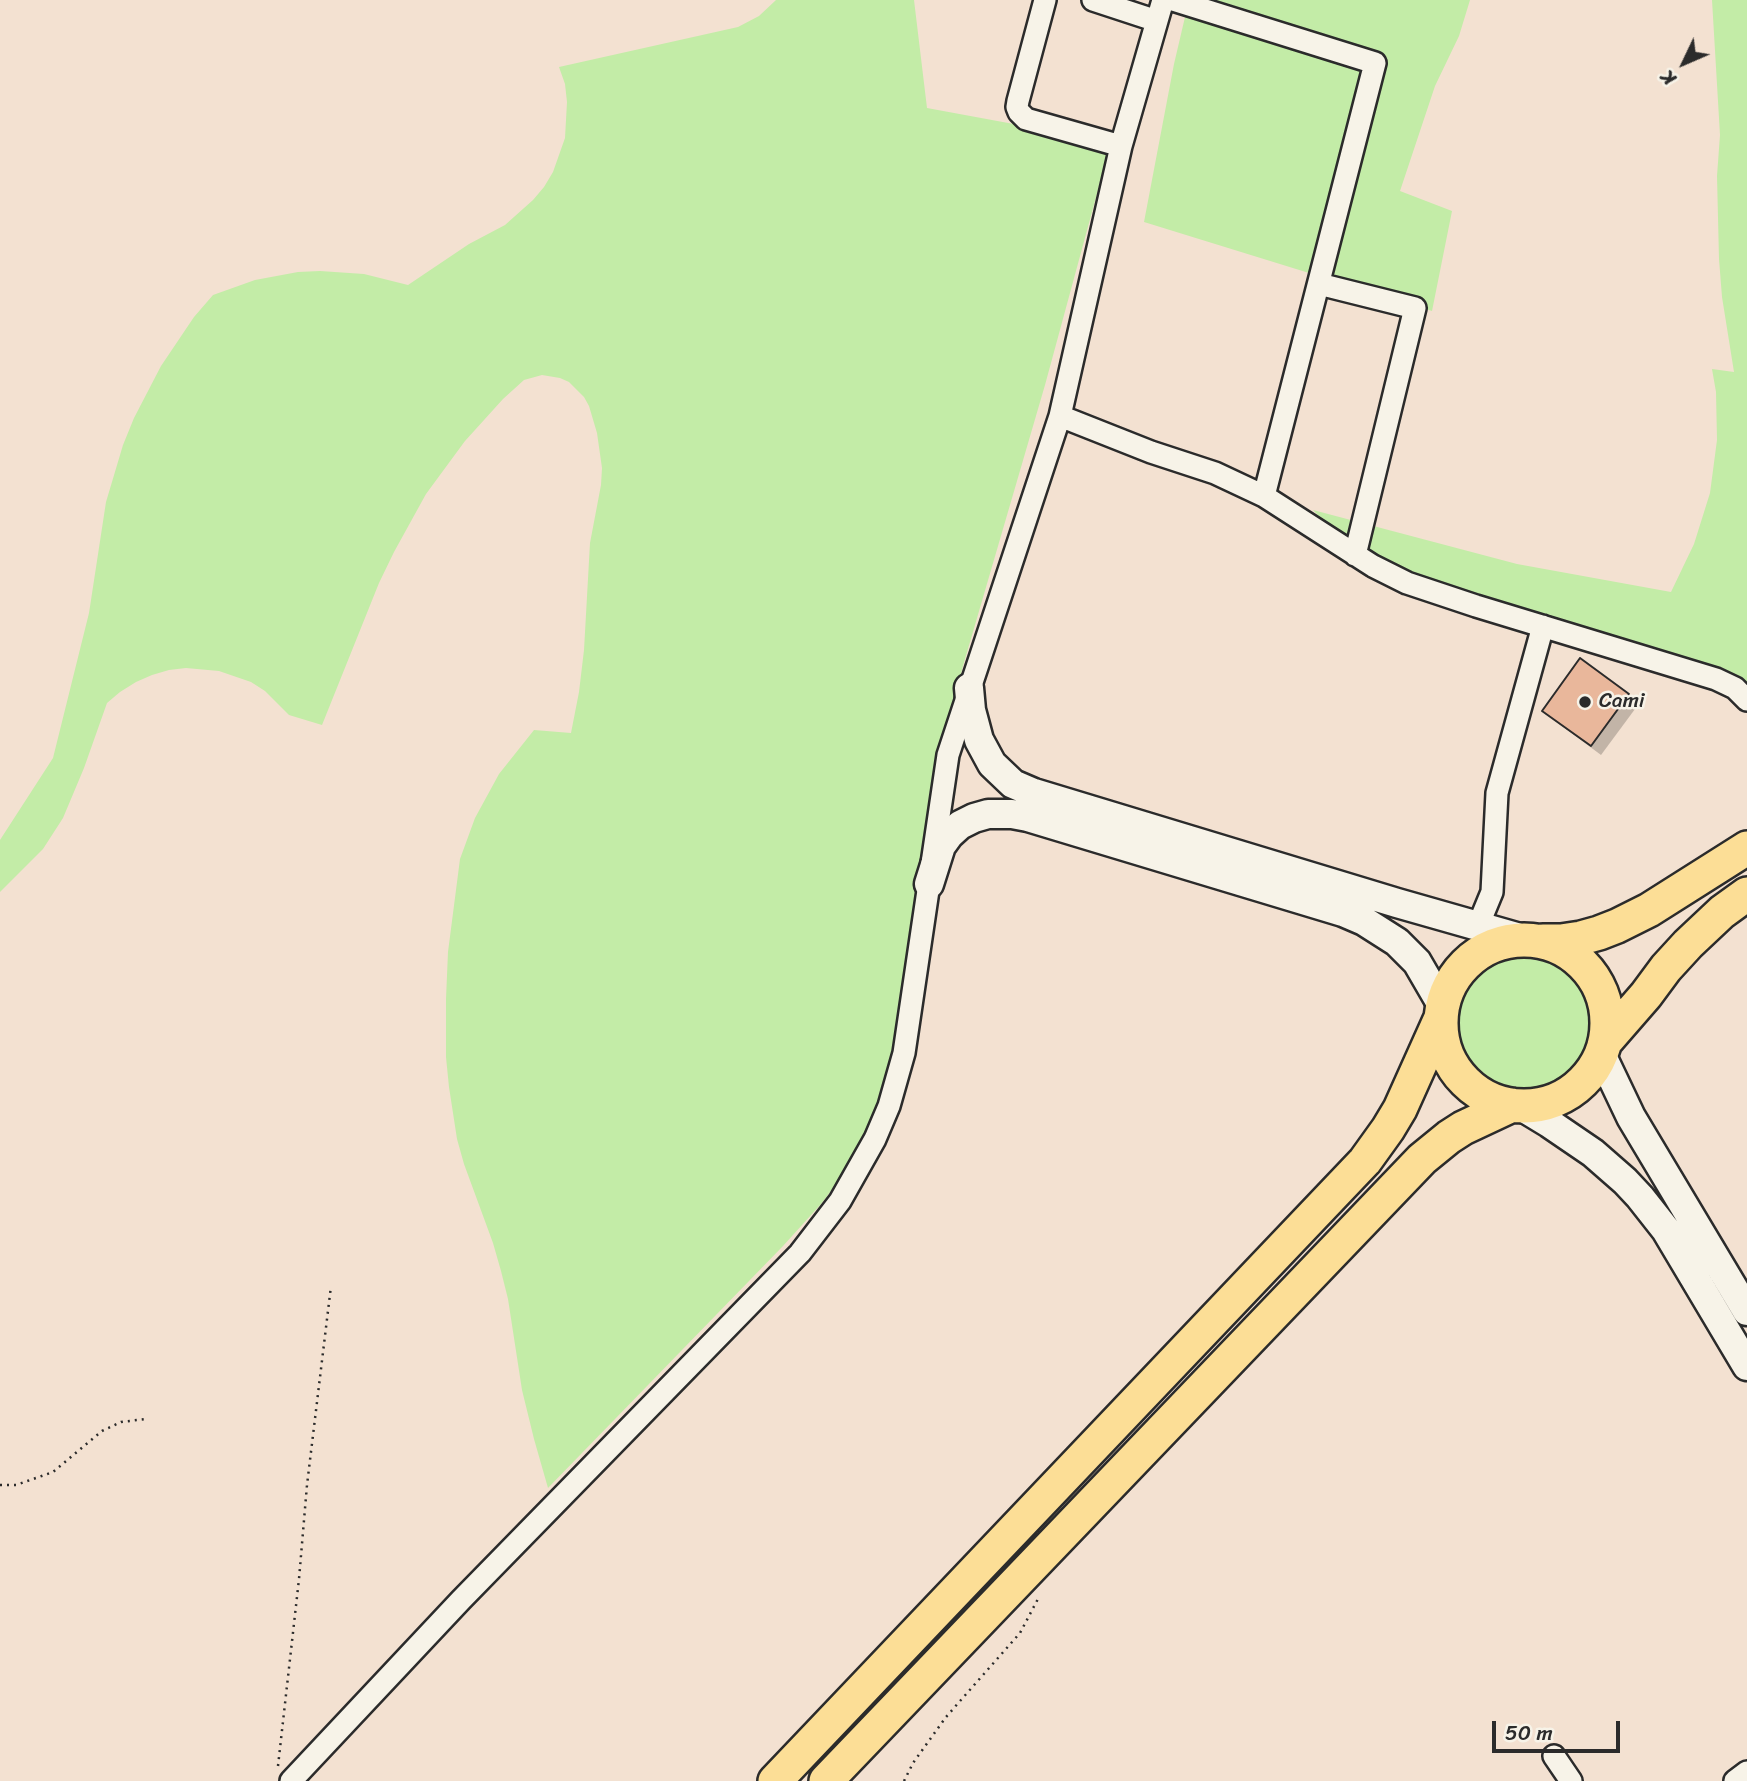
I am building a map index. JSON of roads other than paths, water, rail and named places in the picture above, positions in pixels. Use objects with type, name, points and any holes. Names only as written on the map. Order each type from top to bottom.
[{"type":"highway","points":[[775,1781],[1365,1161],[1400,1109],[1441,1013],[1447,991],[1462,967],[1473,957],[1498,943],[1561,941],[1581,938],[1617,926],[1649,910],[1747,848]]},
{"type":"highway","points":[[1441,1013],[1444,1048],[1458,1074],[1480,1093],[1493,1100],[1516,1106],[1536,1106],[1550,1102],[1575,1089],[1590,1073],[1603,1047],[1666,968],[1704,927],[1745,900]]},
{"type":"highway","points":[[1534,940],[1568,953],[1580,961],[1594,978],[1606,1012],[1607,1026],[1603,1047]]},
{"type":"highway","points":[[826,1781],[1422,1159],[1463,1128],[1516,1106]]},
{"type":"main road","points":[[969,688],[971,710],[979,740],[992,764],[1013,784],[1034,793],[1397,903],[1534,940]]},
{"type":"main road","points":[[929,884],[941,846],[960,824],[988,814],[1028,817],[1343,912],[1364,921],[1397,942],[1417,962],[1441,1013]]},
{"type":"main road","points":[[1603,1047],[1631,1117],[1747,1311]]},
{"type":"main road","points":[[1516,1106],[1549,1123],[1593,1153],[1640,1197],[1666,1230],[1747,1366]]},
{"type":"street","points":[[1045,0],[1018,101],[1019,112],[1027,119],[1121,146]]},
{"type":"street","points":[[285,1776],[800,1253],[840,1201],[875,1139],[898,1080],[909,1026],[948,755],[1060,416],[1121,146],[1160,10],[1093,0]]},
{"type":"street","points":[[1173,0],[1376,64],[1264,496]]},
{"type":"street","points":[[1319,284],[1415,308],[1356,555]]},
{"type":"street","points":[[1060,416],[1151,452],[1215,473],[1264,496],[1373,566],[1407,583],[1716,679],[1735,688],[1747,700]]},
{"type":"street","points":[[1478,926],[1492,892],[1497,793],[1543,626]]},
{"type":"street","points":[[1555,1756],[1571,1781]]},
{"type":"street","points":[[1735,1781],[1747,1772]]},
{"type":"place","name":"Cami","points":[[1585,702]]}]
